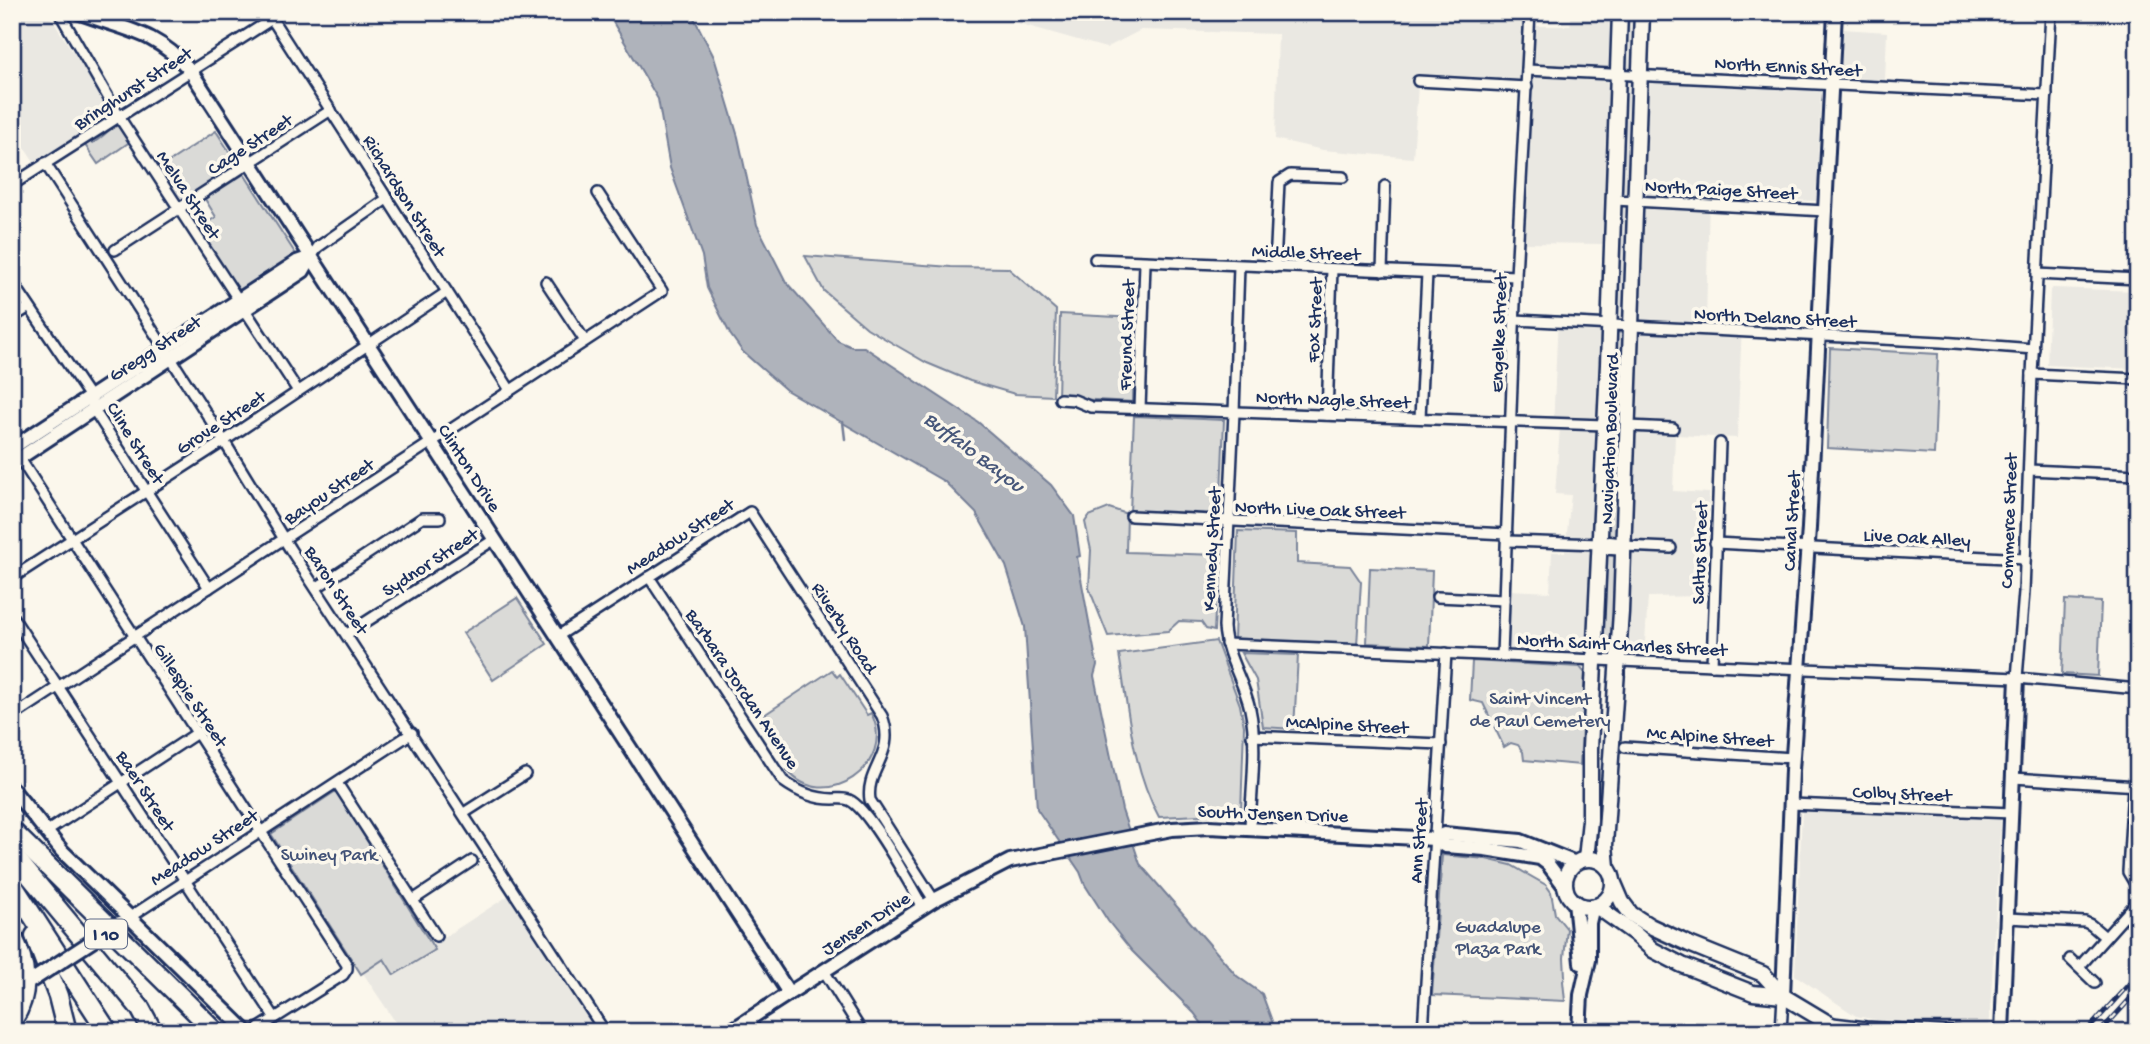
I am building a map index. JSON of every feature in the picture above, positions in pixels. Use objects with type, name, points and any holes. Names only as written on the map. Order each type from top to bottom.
[{"type":"highway","points":[[12,831],[216,1032]]},
{"type":"highway","name":"I 10","points":[[12,837],[199,1032]]},
{"type":"highway","points":[[12,854],[140,1008],[153,1032]]},
{"type":"highway","points":[[12,886],[43,954],[67,1032]]},
{"type":"highway","points":[[12,886],[108,1032]]},
{"type":"highway","points":[[12,936],[24,966],[25,985],[22,1000],[12,1021]]},
{"type":"main road","name":"Clinton Drive","points":[[78,12],[148,35],[178,57],[190,70],[789,993]]},
{"type":"main road","name":"Navigation Boulevard","points":[[1581,861],[1590,820],[1590,749],[1620,12]]},
{"type":"main road","name":"Navigation Boulevard","points":[[1607,867],[1605,845],[1618,661],[1643,12]]},
{"type":"main road","name":"Canal Street","points":[[1783,996],[1793,758],[1808,549],[1835,12]]},
{"type":"main road","name":"Gregg Street","points":[[14,453],[90,397],[168,353],[241,305],[297,262],[311,257]]},
{"type":"main road","name":"Gregg Street","points":[[14,453],[94,410],[168,353]]},
{"type":"main road","name":"Commerce Street","points":[[2002,1032],[2017,678]]},
{"type":"main road","points":[[12,789],[62,851],[125,920],[247,1032]]},
{"type":"main road","name":"South Jensen Drive","points":[[1028,857],[1172,829],[1250,828],[1434,839],[1445,846],[1540,858],[1553,869],[1566,888]]},
{"type":"main road","name":"South Jensen Drive","points":[[1434,839],[1444,834],[1521,841],[1581,861]]},
{"type":"main road","name":"Jensen Drive","points":[[729,1032],[929,903],[999,864],[1028,857]]},
{"type":"main road","points":[[1584,985],[1575,901],[1566,888],[1569,871],[1581,861],[1598,860],[1607,867],[1622,902],[1631,914],[1689,944],[1763,974],[1783,996],[1843,1032]]},
{"type":"main road","points":[[1579,1032],[1589,960],[1589,923],[1594,906],[1607,899],[1613,881]]},
{"type":"main road","points":[[1575,901],[1594,906],[1634,933],[1653,950],[1682,965],[1753,993],[1783,996]]},
{"type":"main road","name":"Meadow Street","points":[[14,991],[125,920]]},
{"type":"main road","points":[[1682,965],[1689,944]]},
{"type":"main road","points":[[12,968],[14,991]]},
{"type":"street","name":"Melva Street","points":[[59,12],[119,116],[298,391]]},
{"type":"street","name":"Engelke Street","points":[[1502,655],[1516,276],[1530,12]]},
{"type":"street","name":"Commerce Street","points":[[2017,678],[2051,12]]},
{"type":"street","name":"Bringhurst Street","points":[[12,185],[272,19]]},
{"type":"street","name":"Richardson Street","points":[[272,19],[510,390]]},
{"type":"street","name":"North Ennis Street","points":[[1527,70],[2047,95]]},
{"type":"street","points":[[1418,81],[1527,87]]},
{"type":"street","name":"Cage Street","points":[[115,250],[331,110]]},
{"type":"street","name":"Baron Street","points":[[45,163],[224,441],[284,540],[605,1032]]},
{"type":"street","points":[[1275,267],[1279,182],[1290,175],[1343,177]]},
{"type":"street","points":[[1382,271],[1385,186]]},
{"type":"street","name":"Bayou Street","points":[[12,716],[662,291],[598,193]]},
{"type":"street","name":"Gregg Street","points":[[311,257],[318,247],[388,198]]},
{"type":"street","name":"North Paige Street","points":[[1614,200],[1826,211]]},
{"type":"street","name":"Middle Street","points":[[1095,259],[1516,276]]},
{"type":"street","name":"Freund Street","points":[[1140,409],[1145,263]]},
{"type":"street","name":"Kennedy Street","points":[[1239,266],[1224,627],[1226,644],[1250,709],[1250,828]]},
{"type":"street","name":"Fox Street","points":[[1327,415],[1332,269]]},
{"type":"street","points":[[1420,418],[1427,273]]},
{"type":"street","points":[[2037,274],[2138,279]]},
{"type":"street","name":"Cline Street","points":[[12,281],[90,397],[94,410],[209,588]]},
{"type":"street","points":[[546,282],[585,341]]},
{"type":"street","name":"Grove Street","points":[[12,578],[447,292]]},
{"type":"street","points":[[12,318],[29,307]]},
{"type":"street","name":"North Delano Street","points":[[1515,320],[2001,345],[2034,349]]},
{"type":"street","points":[[2032,374],[2138,379]]},
{"type":"street","name":"North Nagle Street","points":[[1060,399],[1073,400],[1091,407],[1605,425]]},
{"type":"street","points":[[1628,426],[1673,428]]},
{"type":"street","name":"Saltus Street","points":[[1712,665],[1720,443]]},
{"type":"street","name":"Gillespie Street","points":[[14,453],[345,960],[347,969],[343,975],[275,1018]]},
{"type":"street","points":[[2029,470],[2138,475]]},
{"type":"street","name":"Meadow Street","points":[[558,636],[750,512]]},
{"type":"street","name":"Riverby Road","points":[[750,512],[880,711],[886,725],[887,738],[884,753],[869,788],[872,804],[929,903]]},
{"type":"street","name":"North Live Oak Street","points":[[1131,516],[1507,537],[1600,544],[1607,549],[1619,550],[1623,546],[1671,548]]},
{"type":"street","points":[[316,588],[422,518],[440,518]]},
{"type":"street","name":"Sydnor Street","points":[[347,634],[495,539]]},
{"type":"street","points":[[1715,544],[1808,549]]},
{"type":"street","name":"Live Oak Alley","points":[[1808,549],[2025,559]]},
{"type":"street","name":"Barbara Jordan Avenue","points":[[649,577],[783,780],[799,792],[849,801],[863,811],[929,903]]},
{"type":"street","points":[[1437,597],[1504,600]]},
{"type":"street","name":"Baer Street","points":[[12,616],[275,1018]]},
{"type":"street","name":"North Saint Charles Street","points":[[1226,644],[2017,678],[2138,689]]},
{"type":"street","name":"Ann Street","points":[[1423,1032],[1446,653]]},
{"type":"street","points":[[47,832],[197,733]]},
{"type":"street","name":"Meadow Street","points":[[125,920],[412,733]]},
{"type":"street","name":"McAlpine Street","points":[[1252,736],[1441,744]]},
{"type":"street","name":"Mc Alpine Street","points":[[1625,747],[1793,758]]},
{"type":"street","points":[[464,813],[525,774]]},
{"type":"street","points":[[2013,778],[2135,786],[2128,872],[2138,889]]},
{"type":"street","points":[[337,783],[436,936]]},
{"type":"street","name":"Colby Street","points":[[1791,804],[2012,813]]},
{"type":"street","points":[[412,900],[472,861]]},
{"type":"street","points":[[2079,967],[2138,901]]},
{"type":"street","points":[[2007,918],[2085,922],[2105,937]]},
{"type":"street","points":[[2070,959],[2095,982]]},
{"type":"street","points":[[824,971],[862,1032]]},
{"type":"street","name":"Canal Street","points":[[1781,1032],[1783,996]]},
{"type":"street","points":[[253,1032],[275,1018]]},
{"type":"street","points":[[748,1019],[757,1032]]},
{"type":"street","points":[[1829,1022],[1866,1027],[1957,1032]]},
{"type":"shaded area","points":[[12,12],[47,12],[113,114],[35,163],[12,128]]},
{"type":"shaded area","points":[[979,12],[1527,12],[1524,85],[1412,77],[1412,84],[1418,85],[1413,158],[1323,150],[1275,139],[1278,34],[1141,30],[1106,48]]},
{"type":"shaded area","points":[[1572,12],[1648,12],[1645,82],[1821,90],[1816,201],[1709,196],[1706,322],[1742,325],[1737,438],[1675,435],[1673,491],[1709,493],[1706,596],[1648,597],[1644,657],[1507,652],[1509,590],[1550,592],[1552,552],[1565,552],[1571,495],[1555,494],[1560,428],[1553,428],[1558,316],[1603,317],[1606,244],[1522,243],[1535,26],[1570,26]]},
{"type":"shaded area","points":[[1843,29],[1887,32],[1885,80],[1841,77]]},
{"type":"shaded area","points":[[2050,290],[2138,291],[2138,369],[2047,365]]},
{"type":"shaded area","points":[[336,791],[432,945],[511,894],[597,1032],[402,1032],[271,834]]},
{"type":"shaded area","points":[[1802,810],[2001,816],[1989,1032],[1888,1032],[1888,1022],[1856,1016],[1795,975]]},
{"type":"green space","points":[[118,124],[131,141],[98,164],[85,145],[93,143]]},
{"type":"green space","points":[[216,131],[238,165],[179,202],[158,169]]},
{"type":"green space","points":[[244,174],[297,256],[239,294],[197,229],[216,217],[205,199]]},
{"type":"green space","points":[[805,256],[951,267],[1008,268],[1056,310],[1053,396],[1015,394],[970,381],[927,363],[867,328],[824,291]]},
{"type":"green space","points":[[1060,314],[1135,318],[1133,402],[1058,398]]},
{"type":"green space","points":[[1612,332],[1628,333],[1616,655],[1599,654]]},
{"type":"green space","points":[[1830,348],[1938,354],[1934,454],[1827,448]]},
{"type":"green space","points":[[1134,416],[1224,420],[1220,518],[1130,512]]},
{"type":"green space","points":[[1109,508],[1127,514],[1126,552],[1218,555],[1214,631],[1206,629],[1201,622],[1179,621],[1168,631],[1108,636],[1089,588],[1091,550],[1085,522],[1089,516]]},
{"type":"green space","points":[[1238,531],[1297,533],[1297,563],[1350,566],[1361,582],[1357,645],[1234,639]]},
{"type":"green space","points":[[1370,568],[1432,571],[1429,646],[1367,643]]},
{"type":"green space","points":[[517,598],[547,644],[493,680],[463,633]]},
{"type":"green space","points":[[2065,600],[2101,602],[2098,676],[2062,674]]},
{"type":"green space","points":[[1216,641],[1240,705],[1244,726],[1241,813],[1159,817],[1137,758],[1119,654]]},
{"type":"green space","points":[[1241,653],[1298,655],[1294,729],[1263,727],[1256,680]]},
{"type":"green space","name":"Saint Vincent de Paul Cemetery","points":[[1472,661],[1580,667],[1585,673],[1580,765],[1524,760],[1518,745],[1511,743],[1504,747],[1483,703],[1470,700]]},
{"type":"green space","points":[[832,670],[837,677],[840,674],[867,715],[871,713],[877,732],[874,750],[866,766],[853,778],[837,785],[820,787],[802,783],[787,770],[790,768],[758,719]]},
{"type":"green space","name":"Swiney Park","points":[[336,791],[435,950],[394,975],[384,959],[361,974],[271,834]]},
{"type":"green space","name":"Guadalupe Plaza Park","points":[[1442,855],[1486,859],[1511,865],[1546,885],[1551,892],[1555,914],[1567,929],[1563,981],[1565,1001],[1432,995]]},
{"type":"water","name":"Buffalo Bayou","points":[[607,12],[691,12],[714,57],[738,137],[757,225],[786,282],[838,341],[852,347],[864,347],[978,422],[1051,485],[1074,516],[1080,556],[1077,557],[1097,665],[1094,676],[1122,810],[1140,864],[1237,976],[1262,994],[1276,1032],[1208,1032],[1194,1013],[1132,951],[1108,921],[1085,885],[1080,872],[1037,809],[1025,627],[1006,566],[976,513],[945,482],[786,390],[743,352],[730,334],[707,288],[702,256],[670,168],[658,99]]},
{"type":"waterway","points":[[843,422],[845,439]]},
{"type":"railway","points":[[2086,1032],[2138,974]]},
{"type":"railway","points":[[2100,1032],[2131,998]]}]
